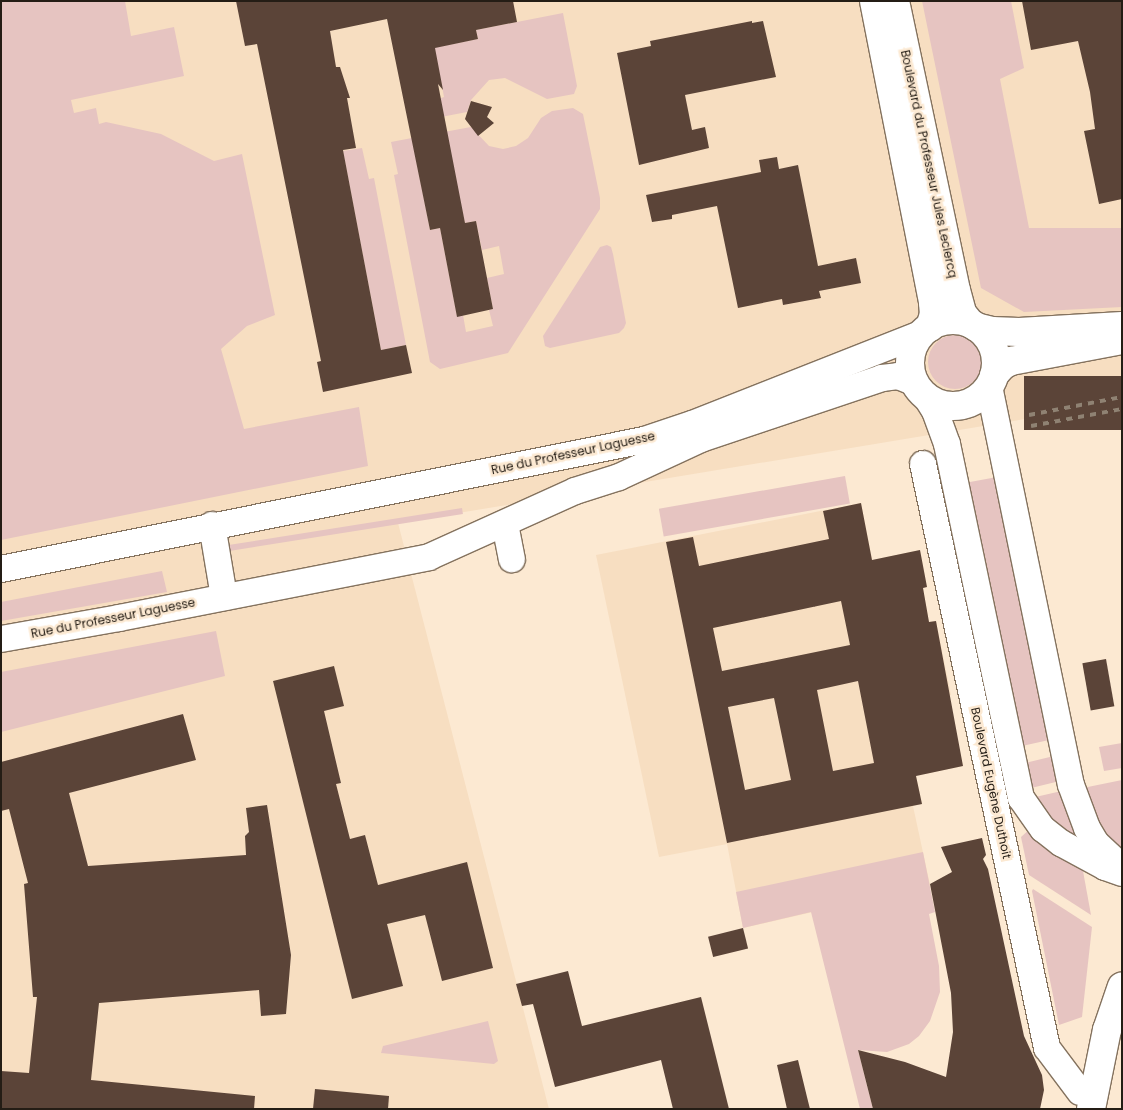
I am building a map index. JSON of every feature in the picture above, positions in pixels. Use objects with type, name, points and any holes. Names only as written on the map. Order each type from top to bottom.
[{"type":"street","name":"Boulevard du Professeur Jules Leclercq","points":[[874,1],[933,303],[934,314],[925,330]]},
{"type":"street","name":"Boulevard du Professeur Jules Leclercq","points":[[894,1],[956,290],[962,313],[973,325]]},
{"type":"street","points":[[1122,326],[1020,332],[992,331],[953,320],[925,330],[914,344],[911,355],[911,372],[935,411],[947,444],[1021,798],[1043,829],[1061,843],[1105,867],[1122,873]]},
{"type":"street","points":[[973,325],[985,335],[992,345],[996,363],[991,381],[1071,785],[1087,828],[1096,843],[1122,866]]},
{"type":"street","name":"Rue du Professeur Laguesse","points":[[1,569],[212,525],[644,440],[692,424],[925,330]]},
{"type":"street","points":[[920,389],[945,405],[962,405],[977,398],[1002,365],[1011,361],[1122,340]]},
{"type":"street","name":"Rue du Professeur Laguesse","points":[[1,639],[119,618],[430,557],[576,491],[619,477],[701,439],[784,410],[882,378],[898,376],[920,389]]},
{"type":"street","name":"Boulevard Eugène Duthoit","points":[[923,464],[1047,1048],[1089,1103]]},
{"type":"street","points":[[505,524],[512,559]]},
{"type":"street","points":[[212,525],[224,597]]},
{"type":"street","points":[[1089,1103],[1107,1030],[1122,986]]},
{"type":"street","points":[[1089,1103],[1122,1050]]},
{"type":"shaded area","points":[[1,1],[1122,1],[1122,403],[398,523],[549,1109],[1,1109]]},
{"type":"shaded area","points":[[1,1],[125,1],[131,36],[174,27],[184,76],[71,100],[74,113],[96,108],[99,124],[106,122],[161,134],[214,161],[242,154],[275,315],[247,326],[221,349],[244,429],[359,407],[368,466],[1,540]]},
{"type":"shaded area","points":[[922,1],[1011,1],[1024,68],[1000,79],[1029,228],[1122,228],[1122,307],[1024,312],[981,288]]},
{"type":"shaded area","points":[[563,13],[577,86],[574,94],[547,99],[505,78],[489,80],[471,100],[467,112],[441,117],[438,99],[444,97],[441,81],[427,49],[478,39],[476,30]]},
{"type":"shaded area","points":[[573,108],[583,114],[600,198],[600,209],[508,353],[440,369],[430,362],[394,175],[398,174],[391,142],[412,138],[430,230],[440,228],[457,316],[463,315],[466,332],[493,326],[489,310],[493,309],[487,278],[504,274],[499,246],[482,250],[476,221],[465,223],[444,132],[471,127],[489,146],[503,149],[516,146],[528,138],[541,118],[552,111]]},
{"type":"shaded area","points":[[362,148],[369,179],[374,178],[406,345],[381,350],[343,151]]},
{"type":"shaded area","points":[[607,245],[611,247],[613,254],[626,323],[624,328],[619,333],[550,348],[545,346],[543,336],[600,247]]},
{"type":"shaded area","points":[[955,335],[974,343],[982,362],[974,381],[955,389],[936,381],[928,362],[936,343]]},
{"type":"shaded area","points":[[845,476],[850,504],[664,536],[659,509]]},
{"type":"shaded area","points":[[997,477],[1049,740],[1022,746],[964,487],[970,482]]},
{"type":"shaded area","points":[[861,503],[876,579],[886,576],[882,558],[920,550],[927,587],[923,588],[929,622],[936,621],[951,695],[945,697],[955,728],[963,766],[925,774],[914,767],[922,804],[913,806],[930,885],[743,928],[727,844],[659,857],[596,555]]},
{"type":"shaded area","points":[[462,508],[463,514],[228,551],[227,545]]},
{"type":"shaded area","points":[[162,571],[167,592],[1,621],[1,602]]},
{"type":"shaded area","points":[[216,631],[225,676],[1,732],[1,672]]},
{"type":"shaded area","points":[[1122,743],[1122,768],[1104,771],[1099,747]]},
{"type":"shaded area","points":[[1054,756],[1064,780],[1027,789],[1025,763]]},
{"type":"shaded area","points":[[1122,780],[1122,853],[1110,843],[1078,789]]},
{"type":"shaded area","points":[[1066,790],[1078,828],[1078,845],[1031,798]]},
{"type":"shaded area","points":[[1031,828],[1081,860],[1091,915],[1029,875],[1021,837]]},
{"type":"shaded area","points":[[923,852],[935,912],[929,914],[939,966],[940,992],[930,1021],[919,1036],[909,1044],[887,1052],[858,1050],[873,1109],[860,1109],[811,912],[743,928],[736,892]]},
{"type":"shaded area","points":[[1033,889],[1092,927],[1082,1017],[1059,1025],[1032,891]]},
{"type":"shaded area","points":[[488,1021],[498,1061],[494,1064],[381,1053],[383,1046]]},
{"type":"building","points":[[236,1],[513,1],[517,22],[476,30],[478,39],[435,48],[443,90],[438,84],[465,223],[476,221],[493,309],[457,317],[440,228],[430,230],[387,19],[330,31],[336,67],[340,67],[350,98],[347,98],[356,148],[343,150],[381,350],[406,345],[412,373],[323,392],[317,362],[321,361],[257,44],[245,46]]},
{"type":"building","points":[[1022,1],[1122,1],[1122,199],[1099,204],[1084,131],[1095,129],[1090,92],[1078,41],[1031,50]]},
{"type":"building","points":[[752,21],[752,23],[763,21],[776,77],[685,95],[692,130],[705,127],[709,148],[639,165],[617,53],[651,46],[650,41]]},
{"type":"building","points":[[471,101],[492,107],[487,117],[494,123],[478,136],[465,119]]},
{"type":"building","points":[[777,157],[779,169],[798,165],[818,266],[856,258],[861,283],[819,291],[821,298],[783,305],[782,299],[738,308],[717,206],[672,215],[672,219],[652,222],[646,195],[761,172],[759,160]]},
{"type":"building","points":[[1024,376],[1122,376],[1122,430],[1024,430]]},
{"type":"building","points":[[861,503],[872,560],[920,550],[927,587],[923,588],[929,622],[936,621],[963,766],[916,776],[922,804],[727,843],[666,542],[693,537],[699,566],[829,539],[823,511]],"holes":[[[841,601],[850,645],[722,671],[713,628]],[[858,681],[874,763],[833,771],[817,690]],[[774,698],[791,780],[745,790],[728,707]]]},
{"type":"building","points":[[1106,659],[1114,706],[1091,710],[1082,663]]},
{"type":"building","points":[[334,666],[344,706],[324,711],[341,783],[336,784],[350,839],[365,835],[378,885],[467,862],[493,968],[442,981],[425,915],[387,924],[403,986],[352,999],[273,681]]},
{"type":"building","points":[[183,714],[196,760],[69,793],[88,866],[246,855],[245,836],[249,832],[246,808],[267,805],[291,955],[286,1014],[261,1016],[259,990],[99,1003],[91,1080],[255,1096],[254,1109],[1,1109],[1,1071],[29,1073],[37,997],[33,997],[24,884],[28,883],[9,809],[1,811],[1,762]]},
{"type":"building","points":[[982,838],[986,855],[983,859],[988,869],[1024,1036],[1042,1075],[1044,1090],[1040,1109],[873,1109],[858,1050],[905,1062],[946,1077],[953,1032],[951,993],[930,884],[952,872],[941,847]]},
{"type":"building","points":[[743,928],[748,948],[713,957],[708,937]]},
{"type":"building","points":[[568,971],[582,1026],[701,997],[729,1109],[673,1109],[661,1060],[555,1087],[533,1004],[522,1006],[516,984]]},
{"type":"building","points":[[798,1060],[810,1109],[787,1109],[777,1065]]},
{"type":"building","points":[[315,1089],[389,1096],[388,1109],[313,1109]]},
{"type":"railway","points":[[1029,415],[1122,397]]},
{"type":"railway","points":[[1031,426],[1122,409]]}]
